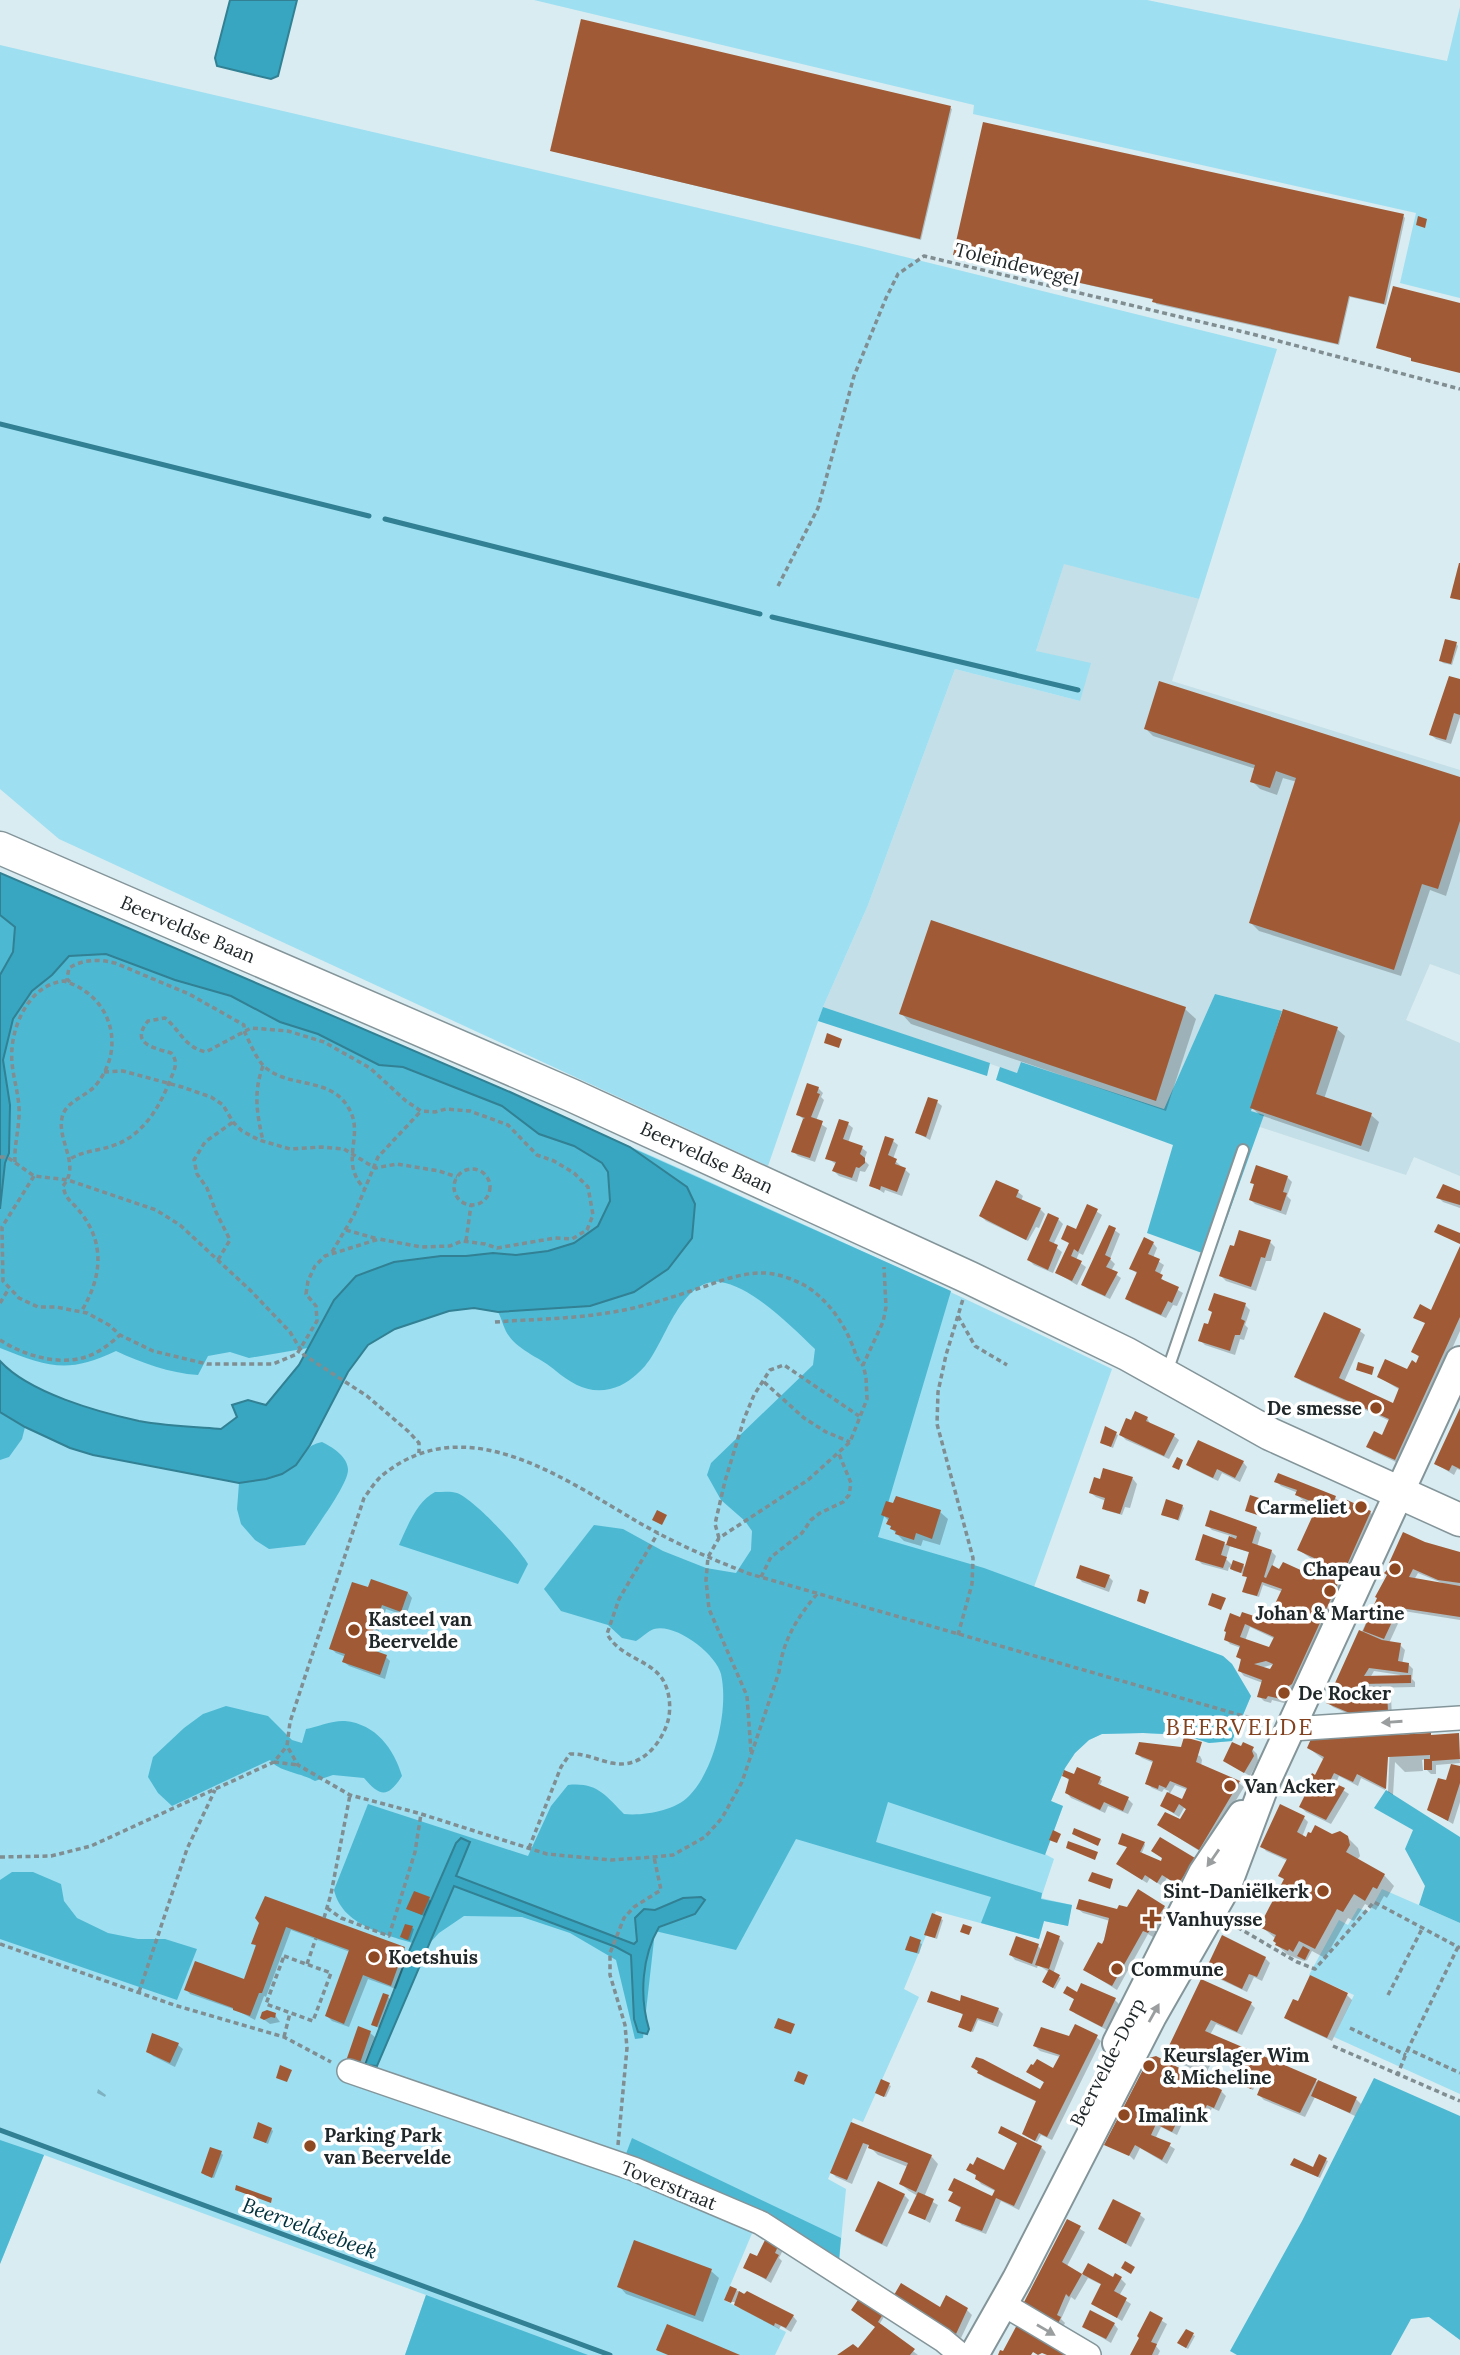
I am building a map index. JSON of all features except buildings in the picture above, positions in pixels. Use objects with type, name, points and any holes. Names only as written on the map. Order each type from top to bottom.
[{"type":"main road","name":"Beerveldse Baan","points":[[0,848],[571,1095],[894,1243],[1166,1375],[1270,1434],[1460,1520]]},
{"type":"street","name":"Beervelde-Dorp","points":[[973,2355],[1003,2304],[1152,2016],[1227,1885],[1266,1781],[1460,1361]]},
{"type":"street","points":[[1292,1728],[1460,1718]]},
{"type":"street","name":"Beervelde-Dorp","points":[[973,2355],[1002,2272],[1188,1901],[1203,1873],[1266,1781]]},
{"type":"street","name":"Toverstraat","points":[[349,2071],[615,2163],[761,2223],[943,2340],[961,2355]]},
{"type":"street","points":[[1003,2304],[1089,2355]]},
{"type":"lane","points":[[1166,1375],[1243,1150]]},
{"type":"path","name":"Toleindewegel","points":[[778,586],[818,508],[854,376],[886,299],[898,274],[924,256],[1252,334],[1460,389]]},
{"type":"path","points":[[81,1312],[93,1293],[98,1271],[97,1249],[92,1229],[65,1198],[63,1186],[68,1180],[70,1159],[61,1129],[64,1111],[95,1086],[104,1072],[112,1047],[112,1031],[98,1003],[67,979],[69,968],[76,964],[103,960],[115,963],[189,994],[244,1026],[244,1031],[263,1066],[271,1072],[317,1084],[333,1092],[349,1107],[356,1135],[351,1153],[353,1170],[364,1188]]},
{"type":"path","points":[[15,1163],[19,1112],[13,1080],[12,1048],[18,1024],[29,1002],[43,988],[56,982],[71,983]]},
{"type":"path","points":[[70,1159],[81,1152],[114,1145],[131,1137],[157,1109],[176,1061],[171,1053],[151,1048],[142,1038],[144,1026],[148,1021],[164,1018],[173,1024],[183,1040],[196,1050],[205,1052],[251,1028],[288,1031],[324,1042],[370,1068],[421,1111],[470,1111],[508,1125],[537,1154],[574,1173],[587,1187],[593,1215],[587,1230],[572,1239],[555,1238],[497,1248],[466,1241],[450,1246],[421,1247],[346,1230]]},
{"type":"path","points":[[263,1066],[256,1102],[263,1141]]},
{"type":"path","points":[[104,1072],[123,1071],[211,1097],[223,1105],[233,1122],[248,1135],[263,1141],[290,1149],[321,1146],[344,1149],[375,1168],[397,1164],[457,1177]]},
{"type":"path","points":[[331,1254],[346,1230],[378,1157],[421,1111]]},
{"type":"path","points":[[218,1260],[230,1240],[208,1188],[197,1174],[194,1160],[205,1142],[233,1122]]},
{"type":"path","points":[[0,1157],[7,1157],[34,1175],[68,1180],[156,1210],[180,1225],[290,1332],[302,1353],[344,1380],[409,1432],[419,1443],[419,1453]]},
{"type":"path","points":[[469,1168],[483,1171],[491,1182],[489,1196],[484,1201],[471,1205],[458,1198],[454,1184],[457,1177],[469,1168]]},
{"type":"path","points":[[34,1175],[2,1227],[3,1281],[19,1298],[38,1307],[81,1312],[153,1351],[207,1364],[273,1364],[302,1353]]},
{"type":"path","points":[[466,1241],[471,1205]]},
{"type":"path","points":[[302,1353],[317,1321],[316,1306],[306,1294],[315,1266],[325,1256],[379,1239]]},
{"type":"path","points":[[863,1365],[883,1322],[886,1307],[883,1269],[894,1243]]},
{"type":"path","points":[[495,1322],[532,1321],[612,1312],[647,1305],[730,1278],[759,1273],[781,1275],[805,1286],[825,1300],[842,1324],[853,1344],[856,1358],[863,1365],[866,1377],[867,1399],[850,1442],[808,1480],[719,1538],[708,1557],[706,1580],[709,1609],[747,1696],[751,1754]]},
{"type":"path","points":[[958,1635],[972,1584],[973,1559],[937,1424],[937,1391],[970,1278]]},
{"type":"path","points":[[0,1303],[9,1289]]},
{"type":"path","points":[[958,1316],[975,1346],[1007,1365]]},
{"type":"path","points":[[0,1340],[26,1355],[68,1359],[95,1353],[120,1335]]},
{"type":"path","points":[[719,1538],[715,1524],[725,1481],[744,1419],[754,1395],[770,1370],[784,1365],[860,1417]]},
{"type":"path","points":[[763,1382],[804,1418],[826,1432],[850,1442]]},
{"type":"path","points":[[298,1765],[288,1746],[290,1722],[364,1498],[382,1475],[419,1453],[465,1447],[493,1450],[512,1456],[565,1480],[658,1533],[708,1557],[761,1577],[1220,1711],[1292,1728]]},
{"type":"path","points":[[761,1577],[771,1557],[802,1533],[811,1520],[843,1502],[849,1495],[851,1483],[839,1454]]},
{"type":"path","points":[[529,1848],[561,1767],[570,1754],[578,1753],[615,1764],[631,1762],[651,1753],[661,1740],[670,1717],[669,1702],[661,1676],[613,1645],[607,1634],[619,1599],[658,1533]]},
{"type":"path","points":[[274,1762],[298,1765],[350,1796],[421,1814],[547,1854],[611,1860],[673,1855],[705,1837],[722,1818],[742,1782],[779,1672],[781,1654],[790,1629],[817,1594]]},
{"type":"path","points":[[0,1857],[51,1856],[92,1846],[274,1762],[288,1746]]},
{"type":"path","points":[[139,1993],[187,1849],[216,1788]]},
{"type":"path","points":[[324,1918],[350,1796]]},
{"type":"path","points":[[327,1908],[341,1918],[389,1936],[415,1852],[421,1814]]},
{"type":"path","points":[[615,2163],[628,2048],[625,2025],[608,1965],[624,1918],[634,1906],[661,1890],[654,1857]]},
{"type":"path","points":[[1211,1912],[1297,1962],[1315,1969],[1374,1902],[1459,1947],[1397,2076]]},
{"type":"path","points":[[1388,1995],[1423,1928]]},
{"type":"path","points":[[307,1964],[316,1938]]},
{"type":"path","points":[[0,1944],[139,1993],[284,2037],[349,2071]]},
{"type":"path","points":[[284,1956],[331,1973],[313,2021],[290,2013],[266,2004],[284,1956]]},
{"type":"path","points":[[284,2037],[290,2013]]},
{"type":"path","points":[[1350,2028],[1406,2055]]},
{"type":"path","points":[[1333,2046],[1460,2102]]},
{"type":"path","points":[[1408,2049],[1460,2073]]},
{"type":"shaded area","points":[[230,0],[297,0],[278,76],[271,79],[217,66],[215,58]]},
{"type":"shaded area","points":[[534,0],[1147,0],[1447,61],[1460,7],[1460,298],[1400,283],[1416,213],[973,114],[974,105]]},
{"type":"shaded area","points":[[0,45],[861,246],[1277,349],[1199,599],[1064,564],[1036,651],[1091,663],[1080,701],[955,669],[868,905],[823,1007],[768,1166],[59,839],[0,789]]},
{"type":"shaded area","points":[[1064,563],[1199,599],[1172,681],[1460,770],[1460,975],[1430,964],[1406,1020],[1460,1043],[1460,1176],[1414,1157],[1406,1175],[1260,1127],[1263,1115],[1250,1111],[1282,1011],[1215,994],[1164,1109],[1022,1062],[1017,1073],[823,1007],[868,905],[955,669],[1080,701],[1036,651]]},
{"type":"shaded area","points":[[0,873],[420,1054],[837,1239],[1112,1369],[1034,1587],[1223,1656],[1232,1664],[1251,1696],[1232,1741],[1209,1743],[1184,1735],[1102,1734],[1089,1740],[1075,1753],[1065,1768],[1051,1801],[1063,1806],[1045,1854],[1054,1859],[1041,1898],[1072,1905],[1068,1926],[1044,1921],[1039,1939],[936,1911],[904,1989],[919,1997],[863,2122],[853,2118],[828,2179],[846,2189],[839,2261],[761,2212],[724,2300],[786,2332],[775,2355],[405,2355],[426,2295],[44,2155],[0,2264]]},
{"type":"shaded area","points":[[0,873],[510,1092],[630,1147],[687,1187],[695,1204],[692,1238],[668,1269],[634,1292],[590,1306],[498,1312],[474,1308],[449,1311],[395,1329],[368,1345],[348,1372],[310,1445],[296,1465],[282,1474],[266,1479],[239,1483],[93,1455],[70,1448],[25,1427],[0,1412],[0,1361],[28,1383],[65,1400],[149,1423],[221,1429],[237,1417],[232,1405],[248,1400],[266,1405],[299,1365],[334,1300],[356,1276],[394,1262],[441,1256],[493,1253],[516,1255],[548,1251],[574,1243],[598,1226],[610,1201],[608,1172],[602,1163],[574,1146],[539,1134],[502,1106],[403,1067],[379,1065],[318,1034],[280,1022],[231,996],[175,980],[106,954],[69,956],[52,975],[32,991],[13,1019],[3,1060],[10,1105],[9,1153],[5,1163],[0,1209],[0,975],[13,952],[15,927],[0,915]]},
{"type":"shaded area","points":[[0,915],[15,927],[13,952],[0,975]]},
{"type":"shaded area","points":[[106,954],[175,980],[231,996],[280,1022],[318,1034],[379,1065],[403,1067],[502,1106],[539,1134],[574,1146],[602,1163],[608,1172],[610,1201],[598,1226],[574,1243],[548,1251],[516,1255],[493,1253],[441,1256],[356,1276],[334,1300],[308,1348],[249,1358],[230,1352],[208,1356],[198,1375],[156,1367],[116,1351],[84,1363],[58,1365],[32,1360],[0,1348],[0,1209],[5,1163],[9,1153],[10,1105],[3,1060],[13,1019],[32,991],[69,955]]},
{"type":"shaded area","points":[[1215,994],[1282,1011],[1251,1111],[1264,1115],[1213,1257],[1147,1233],[1173,1145],[996,1080],[1000,1067],[1017,1073],[1021,1062],[1164,1109]]},
{"type":"shaded area","points":[[823,1007],[990,1063],[987,1076],[818,1021]]},
{"type":"shaded area","points":[[630,1147],[951,1291],[878,1537],[984,1568],[1223,1656],[1232,1664],[1251,1696],[1232,1741],[1209,1743],[1184,1735],[1143,1733],[1102,1734],[1089,1740],[1075,1753],[1065,1768],[1051,1801],[1063,1806],[1045,1855],[888,1802],[876,1842],[1042,1893],[1041,1899],[1072,1905],[1068,1926],[1044,1921],[1039,1939],[981,1923],[991,1897],[796,1839],[736,1950],[655,1931],[643,2038],[635,2039],[616,1960],[570,1933],[522,1917],[464,1916],[439,1933],[426,1947],[371,1929],[348,1914],[339,1903],[334,1890],[368,1804],[528,1856],[551,1806],[568,1785],[586,1786],[600,1791],[624,1814],[658,1811],[676,1805],[689,1796],[698,1785],[713,1755],[721,1721],[723,1688],[718,1666],[703,1649],[684,1635],[663,1628],[654,1629],[636,1641],[622,1638],[608,1625],[561,1611],[544,1589],[594,1525],[623,1529],[663,1551],[706,1568],[736,1573],[751,1550],[752,1531],[745,1521],[721,1500],[707,1475],[711,1463],[813,1365],[815,1349],[758,1299],[732,1285],[720,1282],[706,1284],[694,1290],[675,1314],[645,1366],[615,1388],[595,1390],[581,1387],[513,1341],[498,1312],[590,1306],[634,1292],[687,1187]]},
{"type":"shaded area","points":[[0,1412],[25,1427],[22,1439],[9,1457],[0,1460]]},
{"type":"shaded area","points":[[322,1442],[342,1456],[347,1464],[347,1476],[343,1485],[305,1545],[269,1549],[255,1540],[241,1524],[237,1509],[239,1483],[285,1472],[297,1463],[310,1447]]},
{"type":"shaded area","points":[[435,1492],[455,1492],[465,1497],[506,1536],[528,1564],[518,1584],[399,1545],[418,1508]]},
{"type":"shaded area","points":[[226,1706],[268,1716],[292,1740],[302,1743],[306,1729],[335,1722],[356,1723],[375,1733],[389,1748],[402,1776],[388,1791],[379,1792],[364,1778],[333,1775],[315,1781],[279,1767],[270,1760],[172,1806],[158,1793],[148,1777],[153,1757],[203,1714]]},
{"type":"shaded area","points":[[1386,1790],[1460,1837],[1460,1923],[1419,1905],[1425,1886],[1405,1849],[1413,1830],[1374,1808]]},
{"type":"shaded area","points":[[461,1838],[470,1842],[456,1876],[634,1944],[637,1941],[635,1918],[644,1909],[655,1910],[683,1898],[701,1897],[705,1900],[695,1914],[659,1927],[653,1938],[646,1963],[643,1990],[649,2029],[647,2034],[638,2032],[634,2019],[631,1955],[454,1886],[377,2066],[365,2065],[410,1949],[456,1843]]},
{"type":"shaded area","points":[[12,1872],[33,1872],[61,1884],[64,1901],[77,1918],[108,1933],[138,1939],[165,1939],[197,1949],[177,2000],[0,1939],[0,1880]]},
{"type":"shaded area","points":[[1382,1889],[1460,1923],[1460,2094],[1334,2037],[1354,1995],[1309,1975],[1339,1920],[1348,1925],[1358,1908],[1369,1912]]},
{"type":"shaded area","points":[[1374,2078],[1460,2116],[1460,2340],[1429,2317],[1411,2319],[1391,2355],[1237,2355],[1230,2351],[1302,2221]]},
{"type":"shaded area","points":[[632,2138],[841,2238],[839,2261],[624,2159]]},
{"type":"shaded area","points":[[0,2140],[44,2155],[0,2264]]},
{"type":"shaded area","points":[[426,2295],[588,2355],[405,2355]]},
{"type":"waterway","points":[[0,424],[369,516]]},
{"type":"waterway","points":[[385,519],[760,614]]},
{"type":"waterway","points":[[772,617],[1078,690]]},
{"type":"waterway","name":"Beerveldsebeek","points":[[0,2130],[610,2355]]},
{"type":"place","name":"De smesse","points":[[1376,1408]]},
{"type":"place","name":"Carmeliet","points":[[1361,1507]]},
{"type":"place","name":"Chapeau","points":[[1395,1569]]},
{"type":"place","name":"Johan & Martine","points":[[1330,1591]]},
{"type":"place","name":"Kasteel van Beervelde","points":[[354,1630]]},
{"type":"place","name":"De Rocker","points":[[1284,1693]]},
{"type":"place","name":"Van Acker","points":[[1230,1786]]},
{"type":"place","name":"Sint-Daniëlkerk","points":[[1323,1891]]},
{"type":"place","name":"Vanhuysse","points":[[1152,1919]]},
{"type":"place","name":"Koetshuis","points":[[374,1957]]},
{"type":"place","name":"Commune","points":[[1117,1969]]},
{"type":"place","name":"Keurslager Wim & Micheline","points":[[1149,2066]]},
{"type":"place","name":"Imalink","points":[[1124,2115]]},
{"type":"place","name":"Parking Park van Beervelde","points":[[310,2146]]},
{"type":"district","name":"BEERVELDE","points":[[1240,1726]]}]
